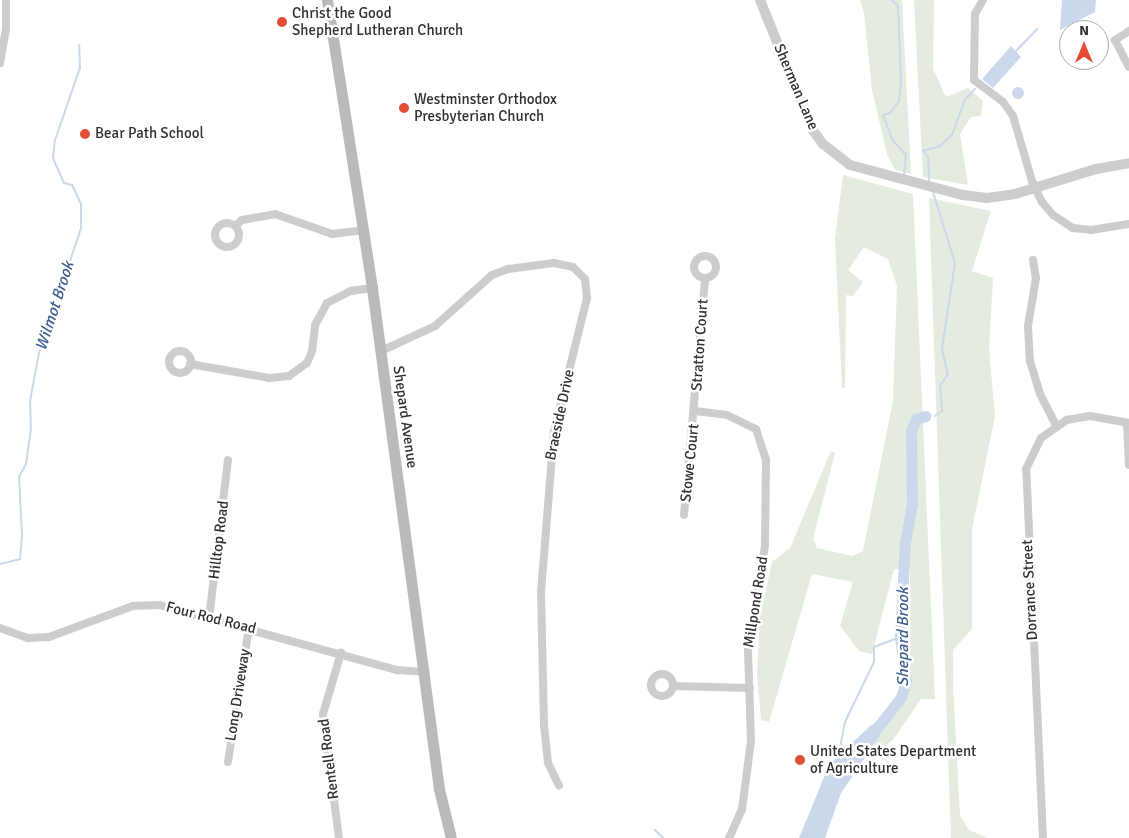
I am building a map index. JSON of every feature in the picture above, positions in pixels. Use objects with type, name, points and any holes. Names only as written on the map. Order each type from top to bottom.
[{"type":"main road","name":"Shepard Avenue","points":[[326,0],[372,288],[440,796],[451,838]]},
{"type":"street","points":[[0,63],[6,30],[6,0]]},
{"type":"street","name":"Sherman Lane","points":[[760,0],[804,113],[817,137],[842,160],[875,174],[963,195],[995,197],[1034,188],[1096,169],[1129,163]]},
{"type":"street","points":[[983,0],[975,14],[974,80],[1003,102],[1012,116],[1034,188],[1052,216],[1072,228],[1091,230],[1129,224]]},
{"type":"street","points":[[1129,31],[1115,40],[1129,67]]},
{"type":"street","points":[[235,226],[260,215],[275,214],[332,234],[363,230]]},
{"type":"street","points":[[1033,260],[1036,278],[1028,326],[1030,361],[1040,394],[1056,425]]},
{"type":"street","name":"Braeside Drive","points":[[381,351],[435,326],[492,275],[508,269],[554,263],[573,267],[585,279],[587,298],[554,431],[541,592],[544,725],[548,764],[559,786]]},
{"type":"street","name":"Stratton Court","points":[[695,411],[705,278]]},
{"type":"street","points":[[190,364],[269,378],[289,376],[306,363],[312,351],[315,325],[327,303],[350,291],[372,288]]},
{"type":"street","name":"Stowe Court","points":[[684,515],[695,411]]},
{"type":"street","name":"Millpond Road","points":[[695,411],[727,415],[756,429],[763,444],[766,460],[765,546],[750,630],[751,741],[746,789],[740,815],[729,838]]},
{"type":"street","name":"Dorrance Street","points":[[1043,838],[1025,481],[1028,462],[1036,444],[1056,425],[1090,416],[1128,423]]},
{"type":"street","points":[[1128,423],[1129,465]]},
{"type":"street","name":"Hilltop Road","points":[[208,619],[228,460]]},
{"type":"street","name":"Four Rod Road","points":[[0,628],[28,638],[49,637],[142,604],[159,605],[412,673],[424,672]]},
{"type":"street","name":"Long Driveway","points":[[228,762],[249,628]]},
{"type":"street","name":"Rentell Road","points":[[339,838],[323,714],[340,653]]},
{"type":"street","points":[[673,686],[750,688]]},
{"type":"shaded area","points":[[860,0],[902,0],[911,174],[895,170],[887,154],[872,90],[864,13]]},
{"type":"shaded area","points":[[914,0],[934,0],[933,69],[946,97],[968,88],[983,101],[981,116],[971,117],[960,134],[968,185],[923,177]]},
{"type":"shaded area","points":[[843,175],[913,194],[935,699],[921,699],[893,740],[867,759],[910,681],[910,569],[894,569],[872,654],[859,651],[840,626],[853,582],[812,574],[769,722],[761,720],[757,674],[760,618],[772,562],[790,548],[831,451],[835,453],[813,539],[817,548],[852,556],[863,551],[893,401],[897,286],[888,259],[864,247],[848,270],[863,282],[853,296],[846,295],[845,388],[842,388],[835,239]]},
{"type":"shaded area","points":[[929,198],[991,211],[972,271],[993,278],[989,349],[995,416],[972,529],[972,629],[953,650],[953,686],[960,815],[969,830],[988,838],[951,838]]},
{"type":"water","points":[[1062,0],[1096,0],[1095,12],[1079,20],[1061,20]]},
{"type":"water","points":[[1011,46],[1021,57],[993,88],[982,79]]},
{"type":"water","points":[[1018,87],[1024,93],[1018,99],[1012,93]]},
{"type":"water","points":[[886,717],[880,736],[841,793],[825,838],[799,838],[829,765],[870,726]]},
{"type":"waterway","name":"Shepard Brook","points":[[892,0],[898,6],[901,81],[899,101],[890,113],[883,115],[893,141],[906,155],[904,175]]},
{"type":"waterway","points":[[1015,52],[1037,29]]},
{"type":"waterway","name":"Wilmot Brook","points":[[0,564],[20,559],[22,536],[19,477],[26,464],[31,430],[30,401],[39,353],[81,228],[81,204],[72,185],[64,183],[53,158],[55,140],[80,68],[79,45]]},
{"type":"waterway","points":[[929,181],[928,157],[923,151],[940,146],[952,135],[965,100],[975,89]]},
{"type":"waterway","name":"Shepard Brook","points":[[933,192],[955,263],[942,349],[948,374],[940,386],[942,411],[935,416]]},
{"type":"waterway","name":"Shepard Brook","points":[[877,728],[901,697],[906,681],[900,637],[905,543],[912,505],[911,431],[916,419],[926,416]]},
{"type":"waterway","points":[[843,751],[841,742],[845,722],[874,662],[874,647],[900,637]]},
{"type":"waterway","points":[[655,830],[663,838]]},
{"type":"place","name":"Christ the Good Shepherd Lutheran Church","points":[[282,22]]},
{"type":"place","name":"Westminster Orthodox Presbyterian Church","points":[[404,108]]},
{"type":"place","name":"Bear Path School","points":[[85,134]]},
{"type":"place","name":"United States Department of Agriculture","points":[[800,760]]}]
